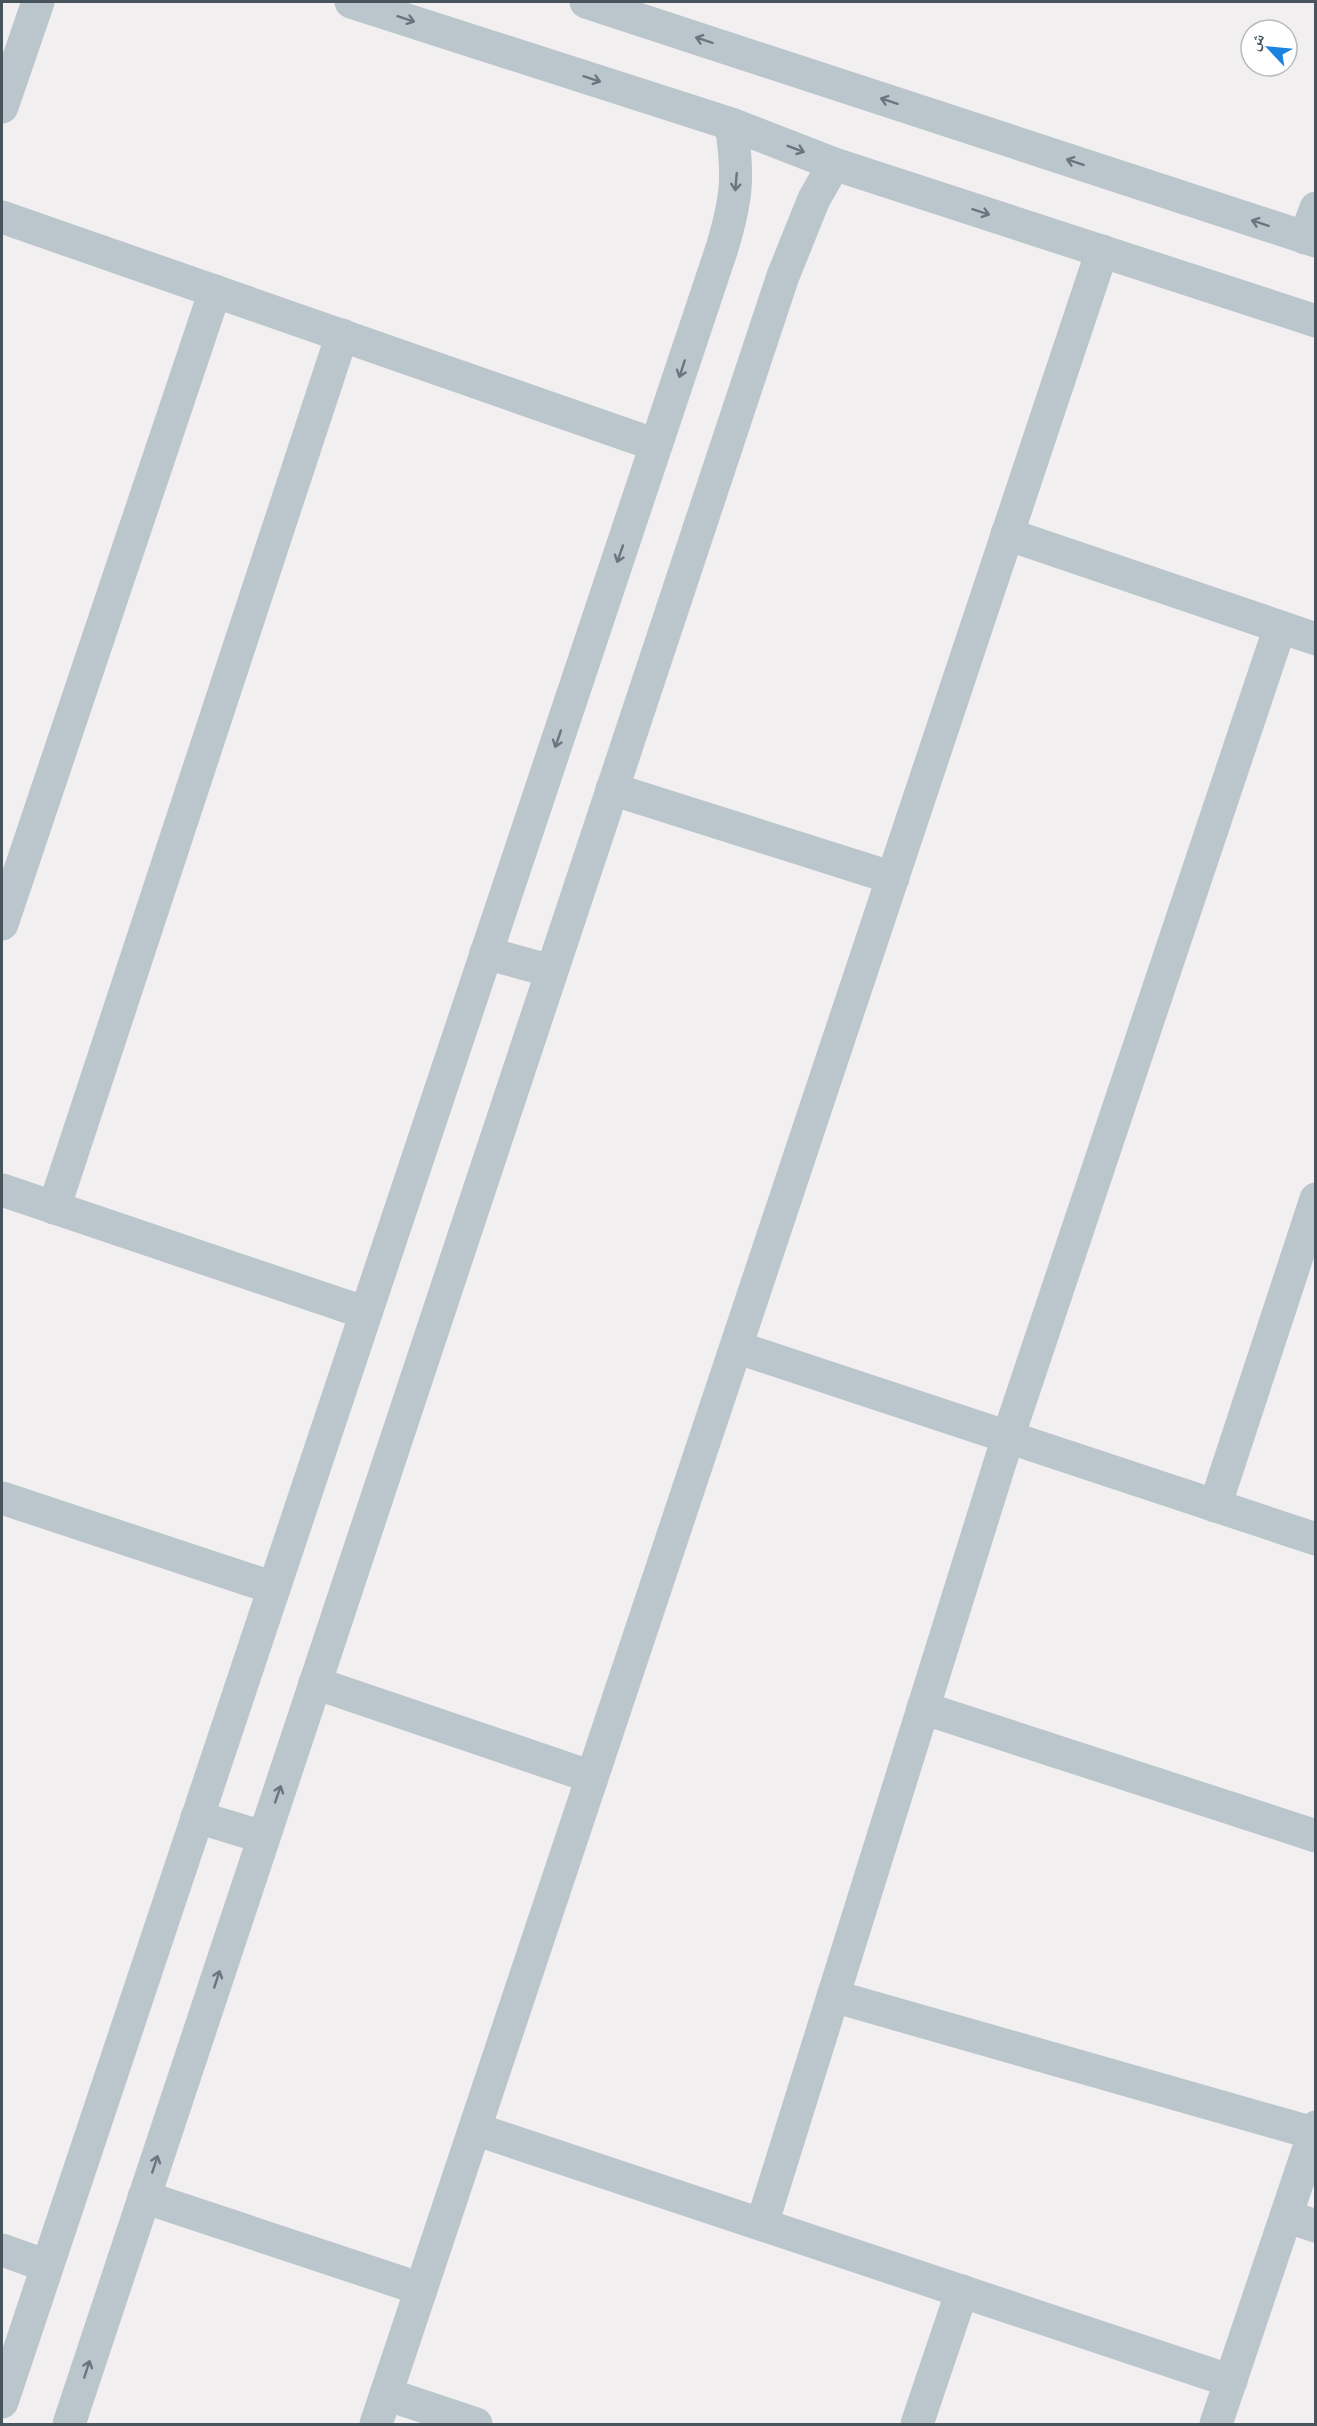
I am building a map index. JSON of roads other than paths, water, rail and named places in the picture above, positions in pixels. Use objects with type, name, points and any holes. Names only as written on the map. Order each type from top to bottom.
[{"type":"street","points":[[2,107],[38,2]]},
{"type":"street","points":[[351,2],[731,124],[834,164],[1316,321]]},
{"type":"street","points":[[586,2],[1312,229]]},
{"type":"street","points":[[2,2402],[734,208],[738,166],[731,124]]},
{"type":"street","points":[[69,2424],[783,276],[814,199],[834,164]]},
{"type":"street","points":[[2,217],[656,445]]},
{"type":"street","points":[[376,2424],[1102,251]]},
{"type":"street","points":[[2,924],[215,291]]},
{"type":"street","points":[[54,1208],[342,335]]},
{"type":"street","points":[[1007,534],[1316,639]]},
{"type":"street","points":[[762,2224],[1008,1437],[1280,627]]},
{"type":"street","points":[[612,789],[893,878]]},
{"type":"street","points":[[486,952],[551,971]]},
{"type":"street","points":[[2,1190],[366,1313]]},
{"type":"street","points":[[1215,1506],[1316,1199]]},
{"type":"street","points":[[736,1347],[1316,1539]]},
{"type":"street","points":[[2,1498],[274,1588]]},
{"type":"street","points":[[315,1683],[592,1777]]},
{"type":"street","points":[[923,1708],[1316,1836]]},
{"type":"street","points":[[197,1817],[263,1837]]},
{"type":"street","points":[[833,1996],[1314,2130],[1301,2221],[1231,2381],[1216,2424]]},
{"type":"street","points":[[475,2129],[1231,2381]]},
{"type":"street","points":[[144,2198],[422,2289]]},
{"type":"street","points":[[2,2250],[47,2266]]},
{"type":"street","points":[[917,2424],[962,2291]]},
{"type":"street","points":[[386,2394],[476,2424]]}]
